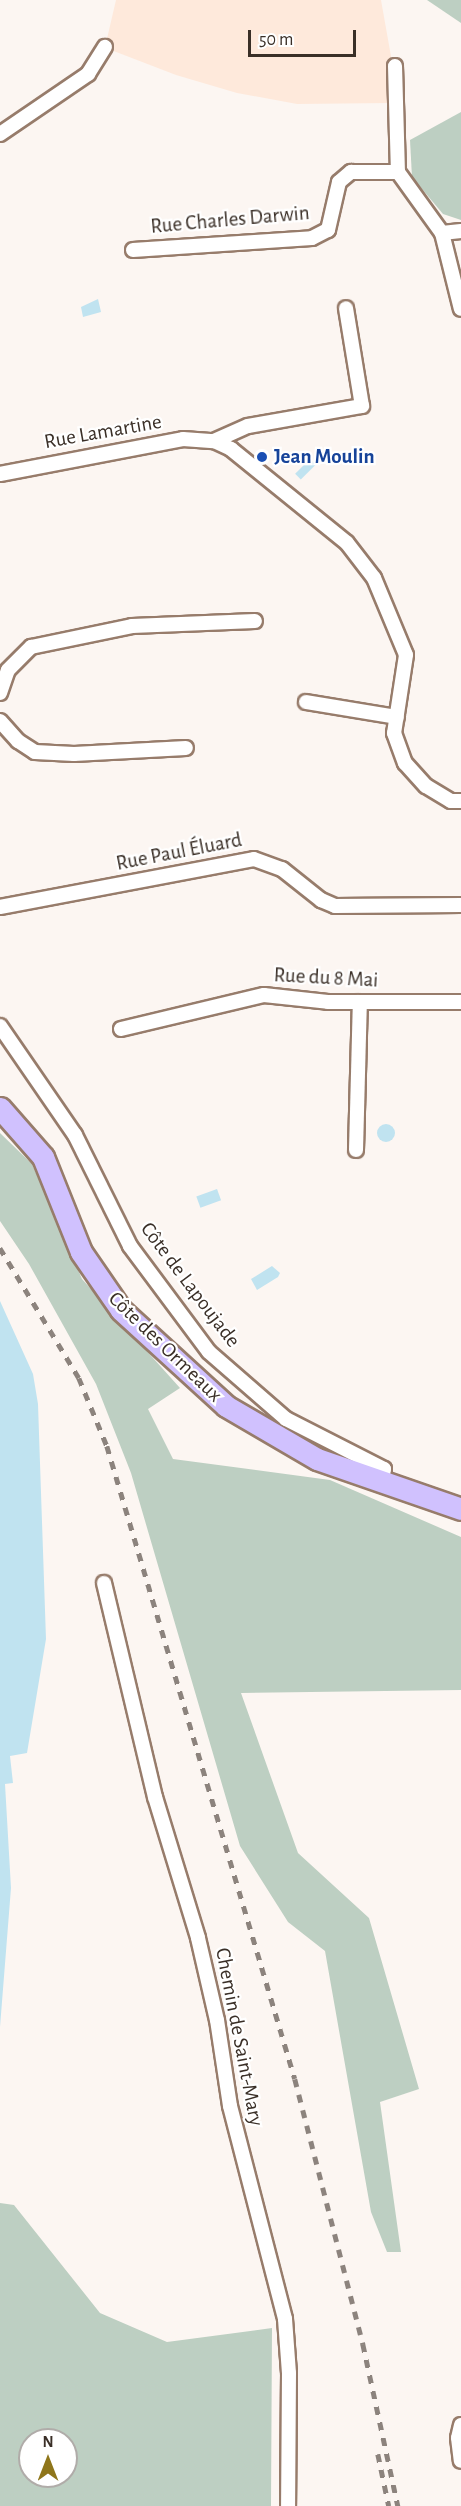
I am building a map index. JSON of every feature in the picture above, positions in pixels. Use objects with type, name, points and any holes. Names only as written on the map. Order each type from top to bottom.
[{"type":"main road","name":"Côte des Ormeaux","points":[[0,1108],[43,1157],[81,1252],[121,1310],[226,1406],[258,1428],[317,1459],[461,1509]]},
{"type":"street","points":[[0,134],[88,74],[105,47]]},
{"type":"street","points":[[395,66],[398,172],[442,233],[461,309]]},
{"type":"street","name":"Rue Charles Darwin","points":[[133,250],[312,238],[328,230],[339,182],[351,172],[398,172]]},
{"type":"street","points":[[442,233],[461,231]]},
{"type":"street","points":[[214,441],[248,426],[362,406],[346,308]]},
{"type":"street","name":"Rue Lamartine","points":[[0,474],[183,439],[214,441]]},
{"type":"street","points":[[214,441],[231,449],[347,543],[374,578],[405,655],[394,733],[405,763],[426,786],[451,801],[461,801]]},
{"type":"street","points":[[0,693],[8,670],[31,647],[132,626],[255,621]]},
{"type":"street","points":[[306,702],[397,717]]},
{"type":"street","points":[[0,721],[18,741],[35,752],[74,754],[186,748]]},
{"type":"street","name":"Rue Paul Éluard","points":[[0,907],[254,859],[282,869],[321,900],[335,906],[461,905]]},
{"type":"street","name":"Rue du 8 Mai","points":[[121,1029],[264,995],[360,1002],[461,1002]]},
{"type":"street","points":[[356,1150],[360,1002]]},
{"type":"street","name":"Côte de Lapoujade","points":[[0,1026],[75,1136],[130,1245],[209,1352],[286,1419],[384,1469],[382,1480]]},
{"type":"street","name":"Chemin de Saint-Mary","points":[[104,1583],[155,1797],[198,1938],[217,2020],[235,2130],[285,2319],[289,2373],[288,2506]]},
{"type":"street","points":[[461,2425],[458,2438],[461,2461]]},
{"type":"shaded area","points":[[116,0],[381,0],[392,62],[391,103],[297,104],[237,93],[176,75],[111,50],[112,47],[106,43]]},
{"type":"green space","points":[[427,0],[461,0],[461,23]]},
{"type":"green space","points":[[461,112],[461,220],[443,214],[412,177],[410,140]]},
{"type":"green space","points":[[0,1133],[32,1164],[82,1279],[180,1388],[148,1409],[173,1459],[330,1480],[461,1537],[461,1690],[241,1693],[298,1853],[369,1918],[419,2089],[380,2102],[401,2252],[387,2252],[371,2212],[325,1951],[288,1922],[240,1846],[131,1473],[96,1384],[29,1264],[0,1221]]},
{"type":"green space","points":[[0,2203],[14,2205],[100,2313],[167,2342],[272,2328],[271,2506],[0,2506]]},
{"type":"water","points":[[98,299],[101,312],[83,317],[81,307]]},
{"type":"water","points":[[310,459],[316,465],[301,480],[295,474]]},
{"type":"water","points":[[386,1124],[392,1127],[395,1133],[392,1139],[386,1142],[380,1139],[377,1133],[380,1127]]},
{"type":"water","points":[[217,1189],[221,1200],[200,1208],[196,1197]]},
{"type":"water","points":[[272,1266],[280,1273],[278,1277],[257,1290],[251,1279]]},
{"type":"water","points":[[0,1301],[33,1374],[38,1404],[46,1639],[27,1753],[10,1756],[13,1783],[5,1784],[11,1888],[0,2027]]},
{"type":"railway","points":[[0,1248],[79,1378],[107,1446],[295,2079],[363,2344],[398,2506]]},
{"type":"railway","points":[[378,2454],[389,2506]]},
{"type":"place","name":"Jean Moulin","points":[[262,457]]}]
